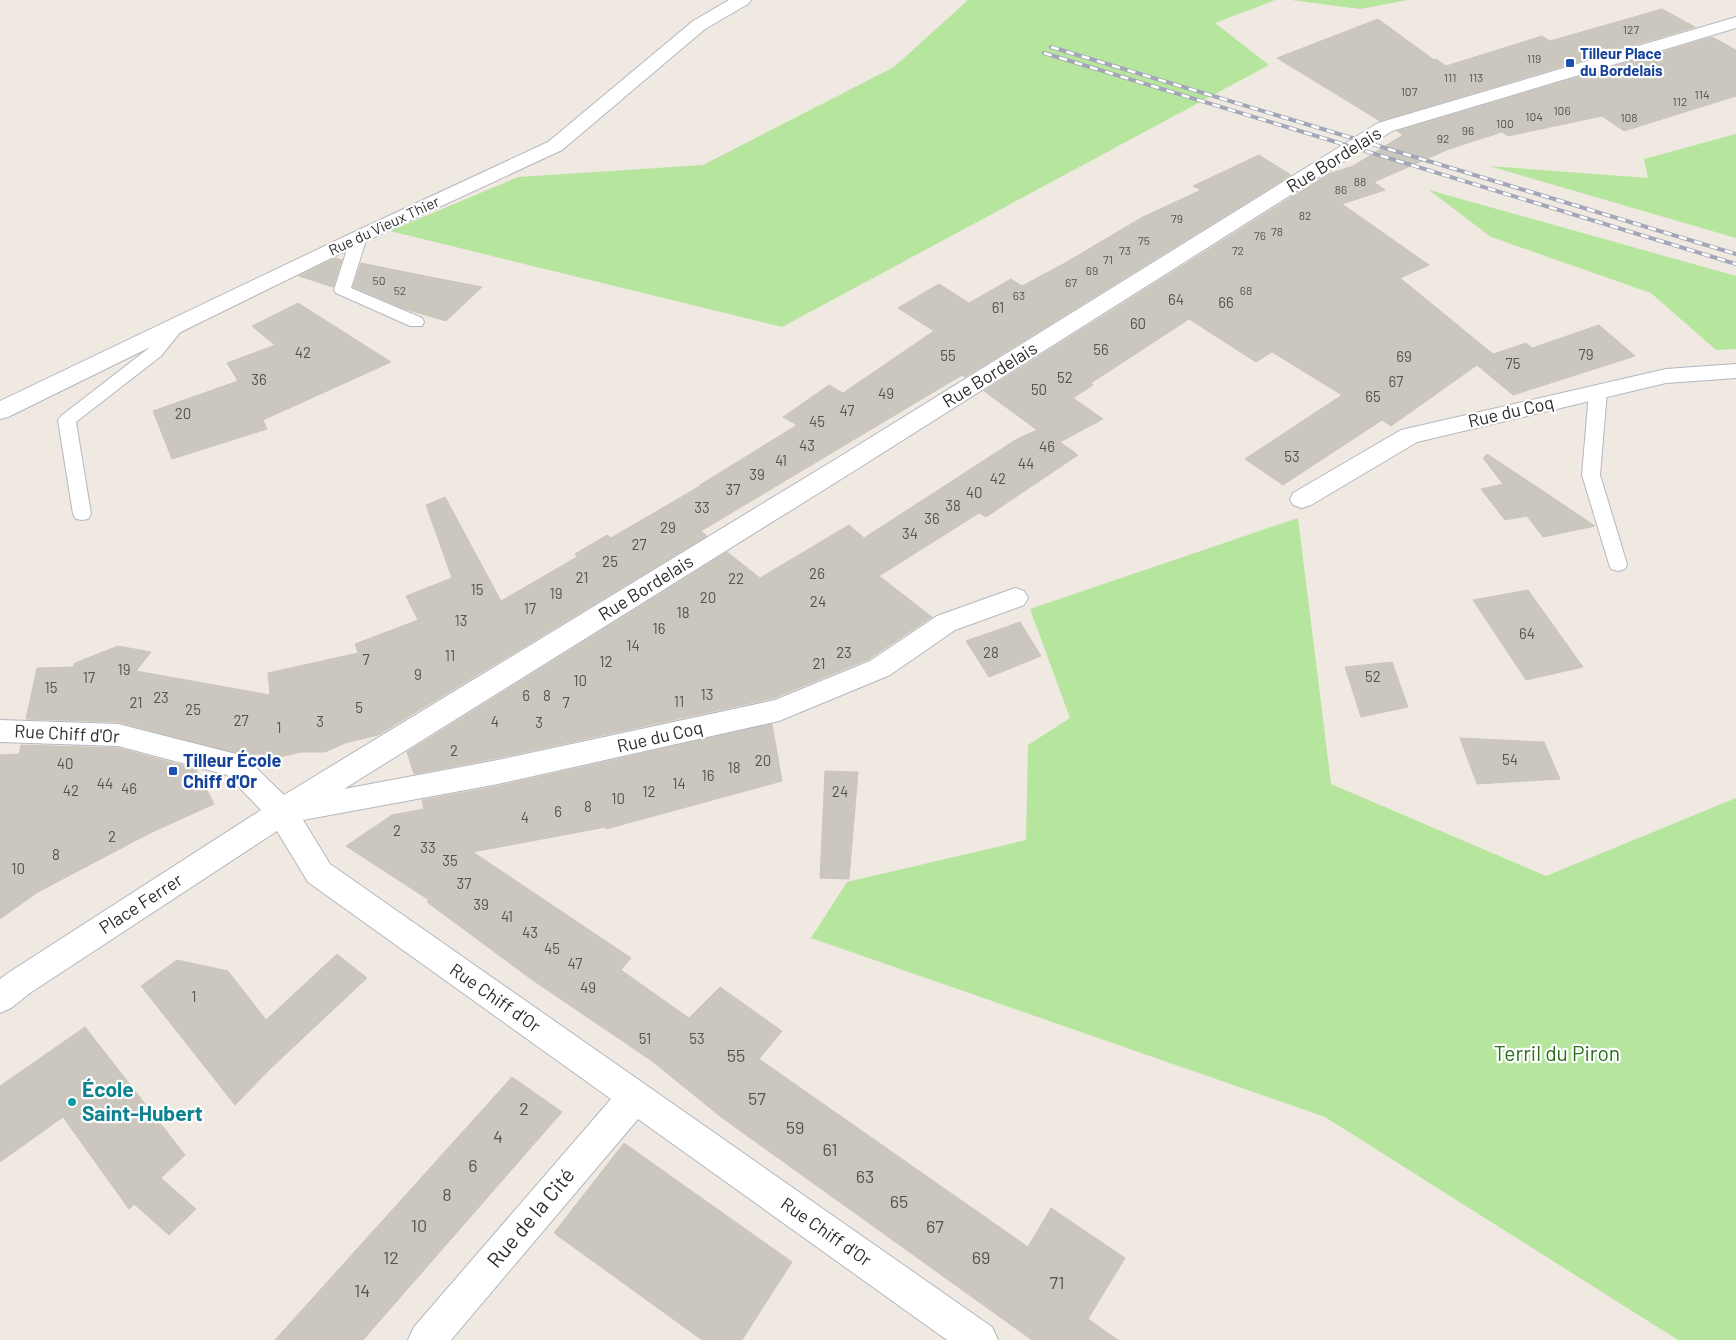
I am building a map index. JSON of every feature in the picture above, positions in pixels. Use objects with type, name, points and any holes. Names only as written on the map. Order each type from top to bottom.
[{"type":"street","name":"Rue du Vieux Thier","points":[[0,411],[359,237],[555,146],[699,25],[742,0]]},
{"type":"street","name":"Rue Bordelais","points":[[282,812],[828,476],[1385,127],[1736,22]]},
{"type":"street","name":"Rue du Coq","points":[[1302,499],[1409,436],[1666,376],[1736,371]]},
{"type":"street","name":"Rue du Coq","points":[[282,812],[498,772],[778,710],[880,668],[946,623],[1015,598]]},
{"type":"street","name":"Rue Chiff d'Or","points":[[0,731],[118,734],[236,766],[282,812],[319,873],[979,1340]]},
{"type":"street","name":"Place Ferrer","points":[[0,998],[19,983],[282,812]]},
{"type":"street","name":"Rue de la Cité","points":[[428,1340],[635,1097]]},
{"type":"lane","points":[[359,237],[342,290],[416,322]]},
{"type":"lane","points":[[82,514],[67,420],[155,352],[178,325]]},
{"type":"lane","points":[[1598,392],[1591,475],[1618,564]]},
{"type":"green space","points":[[968,0],[1275,0],[1215,23],[1269,65],[782,327],[390,231],[518,177],[703,165],[894,67]]},
{"type":"green space","points":[[1291,0],[1408,0],[1360,9]]},
{"type":"green space","points":[[1736,134],[1736,238],[1489,166],[1648,178],[1644,159]]},
{"type":"green space","points":[[1429,190],[1736,276],[1736,349],[1716,350],[1651,293],[1491,237]]},
{"type":"green space","name":"Terril du Piron","points":[[1298,518],[1331,784],[1546,876],[1736,798],[1736,1340],[1678,1340],[1325,1117],[811,938],[847,882],[1026,840],[1028,745],[1070,718],[1030,609]]},
{"type":"building","points":[[1662,9],[1695,27],[1380,121],[1277,58],[1378,19],[1434,60],[1436,59],[1446,66],[1542,36],[1550,41]]},
{"type":"building","points":[[1712,37],[1736,50],[1736,96],[1624,131],[1602,116],[1508,136],[1502,132],[1449,149],[1374,182],[1385,190],[1342,204],[1429,265],[1400,278],[1493,354],[1526,343],[1532,348],[1599,325],[1635,356],[1513,395],[1477,365],[1391,426],[1382,420],[1283,485],[1245,459],[1342,395],[1272,352],[1256,362],[1189,319],[1091,383],[1093,385],[1073,398],[1103,419],[1060,442],[1078,455],[986,517],[979,513],[879,576],[932,617],[869,659],[774,698],[498,758],[414,774],[407,752],[727,552],[760,578],[849,525],[864,538],[1017,439],[1037,430],[984,391],[1328,174],[1353,166],[1403,135],[1397,131]]},
{"type":"building","points":[[1259,155],[1291,175],[965,377],[962,375],[701,531],[707,536],[378,735],[345,743],[325,752],[301,752],[271,759],[260,754],[243,755],[118,722],[26,719],[37,668],[73,667],[75,663],[118,646],[151,652],[136,671],[270,695],[268,673],[358,653],[355,644],[418,620],[406,596],[452,578],[426,505],[445,497],[501,601],[577,557],[575,554],[607,535],[611,538],[700,486],[797,425],[783,417],[829,385],[843,393],[934,331],[898,308],[939,284],[969,303],[1011,279],[1022,286],[1141,218],[1201,190],[1193,186]]},
{"type":"building","points":[[335,258],[342,260],[333,287],[299,276]]},
{"type":"building","points":[[361,263],[482,287],[446,321],[405,309],[353,287]]},
{"type":"building","points":[[298,303],[391,362],[263,420],[267,429],[172,459],[153,411],[238,381],[227,363],[275,345],[252,326]]},
{"type":"building","points":[[1487,454],[1595,526],[1543,537],[1527,516],[1505,520],[1481,489],[1503,484],[1483,458]]},
{"type":"building","points":[[1528,590],[1583,667],[1526,680],[1473,600]]},
{"type":"building","points":[[1020,622],[1041,656],[989,677],[966,641]]},
{"type":"building","points":[[1392,662],[1408,707],[1361,717],[1345,667]]},
{"type":"building","points":[[772,724],[782,781],[606,829],[606,827],[473,852],[631,958],[621,970],[689,1018],[720,987],[782,1031],[759,1059],[1028,1247],[1051,1208],[1125,1258],[1088,1319],[1118,1340],[1032,1340],[721,1117],[652,1061],[531,979],[427,902],[429,900],[346,846],[392,815],[424,809],[422,800],[498,786]]},
{"type":"building","points":[[1460,738],[1544,742],[1560,779],[1477,784]]},
{"type":"building","points":[[21,745],[118,748],[196,769],[214,804],[150,833],[38,892],[0,919],[0,755],[19,754]]},
{"type":"building","points":[[825,771],[858,772],[849,879],[820,878]]},
{"type":"building","points":[[337,954],[367,978],[271,1068],[235,1105],[141,986],[177,960],[228,971],[266,1020]]},
{"type":"building","name":"École Saint-Hubert","points":[[85,1027],[185,1155],[161,1178],[196,1209],[169,1235],[134,1204],[129,1209],[63,1117],[0,1162],[0,1086]]},
{"type":"building","points":[[512,1077],[562,1112],[363,1340],[275,1340]]},
{"type":"building","points":[[624,1143],[792,1262],[742,1340],[702,1340],[554,1233]]},
{"type":"railway","points":[[1051,47],[1736,254]]},
{"type":"railway","points":[[1044,53],[1736,264]]},
{"type":"place","name":"Tilleur Place du Bordelais","points":[[1570,63]]},
{"type":"place","name":"Tilleur École Chiff d'Or","points":[[173,771]]},
{"type":"place","name":"École Saint-Hubert","points":[[72,1102]]}]
